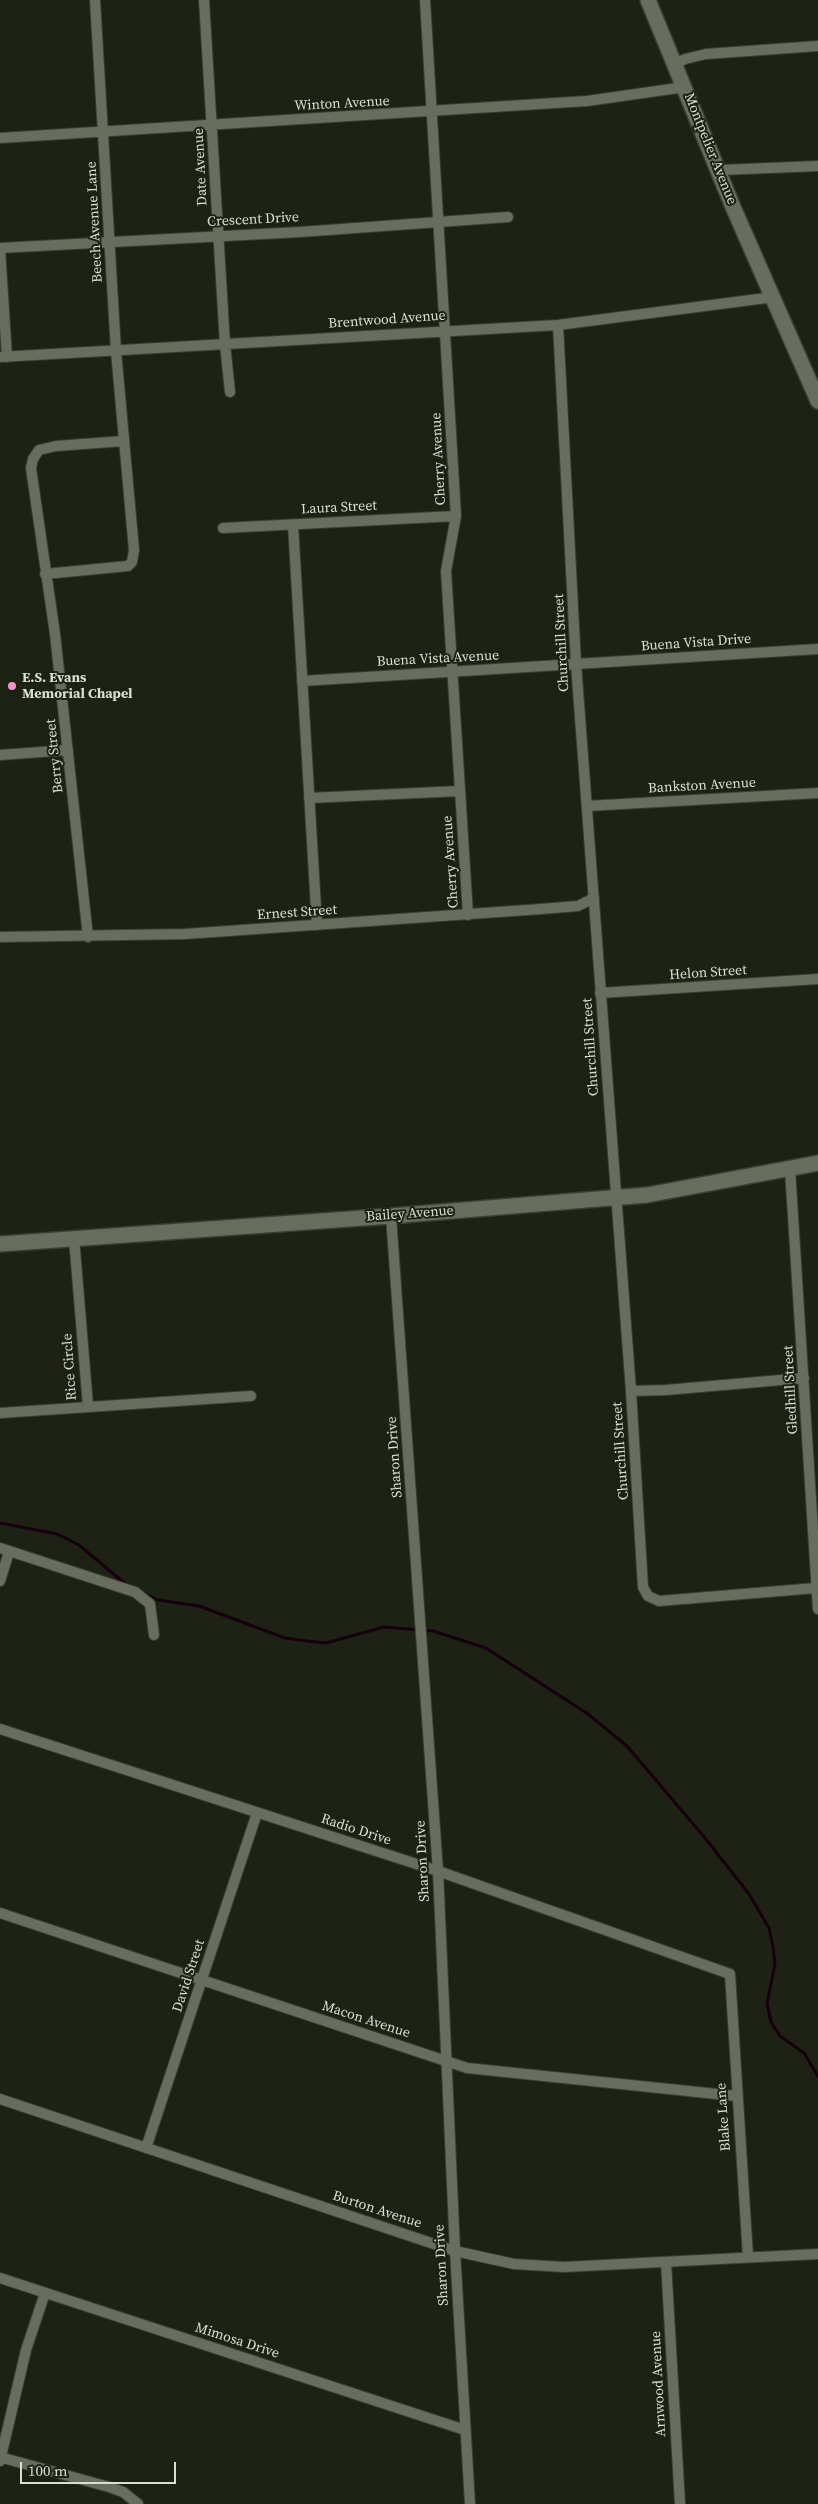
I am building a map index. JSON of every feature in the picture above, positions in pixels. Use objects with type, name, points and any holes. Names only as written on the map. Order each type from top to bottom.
[{"type":"street","name":"Beech Avenue Lane","points":[[45,574],[116,569],[128,566],[132,562],[134,550],[116,351],[95,0]]},
{"type":"street","name":"Date Avenue","points":[[204,0],[225,344],[230,392]]},
{"type":"street","name":"Cherry Avenue","points":[[425,0],[456,516],[446,571],[468,915]]},
{"type":"street","name":"Montpelier Avenue","points":[[648,0],[734,207],[818,401]]},
{"type":"street","points":[[675,64],[685,59],[706,54],[818,46]]},
{"type":"street","name":"Winton Avenue","points":[[0,138],[432,113],[587,101],[685,87]]},
{"type":"street","points":[[720,170],[818,166]]},
{"type":"street","name":"Crescent Drive","points":[[0,248],[508,217]]},
{"type":"street","points":[[0,248],[3,357]]},
{"type":"street","name":"Brentwood Avenue","points":[[3,357],[558,325],[774,296]]},
{"type":"street","name":"Churchill Street","points":[[558,325],[576,664],[631,1391],[643,1587],[648,1596],[659,1601],[816,1588]]},
{"type":"street","name":"Berry Street","points":[[88,937],[55,634],[31,468],[39,450],[56,446],[124,441]]},
{"type":"street","name":"Laura Street","points":[[223,528],[456,516]]},
{"type":"street","points":[[292,525],[317,925]]},
{"type":"street","name":"Buena Vista Drive","points":[[576,664],[818,649]]},
{"type":"street","name":"Buena Vista Avenue","points":[[302,681],[576,664]]},
{"type":"street","points":[[0,755],[68,750]]},
{"type":"street","points":[[309,798],[460,791]]},
{"type":"street","name":"Bankston Avenue","points":[[587,806],[818,793]]},
{"type":"street","name":"Ernest Street","points":[[0,938],[185,934],[468,915],[578,906],[594,898]]},
{"type":"street","name":"Helon Street","points":[[600,993],[818,979]]},
{"type":"street","name":"Bailey Avenue","points":[[0,1244],[391,1216],[647,1195],[818,1163]]},
{"type":"street","name":"Gledhill Street","points":[[790,1169],[818,1609]]},
{"type":"street","name":"Sharon Drive","points":[[391,1216],[438,1871],[455,2251],[470,2504]]},
{"type":"street","name":"Rice Circle","points":[[0,1413],[88,1406],[74,1238]]},
{"type":"street","points":[[631,1391],[804,1378]]},
{"type":"street","points":[[88,1406],[251,1396]]},
{"type":"street","points":[[0,1581],[4,1550],[135,1592],[150,1604],[154,1635]]},
{"type":"street","name":"Radio Drive","points":[[0,1729],[257,1814],[438,1871],[730,1974]]},
{"type":"street","name":"David Street","points":[[146,2148],[257,1814]]},
{"type":"street","name":"Macon Avenue","points":[[0,1914],[466,2068],[736,2096]]},
{"type":"street","name":"Blake Lane","points":[[730,1974],[736,2096],[748,2257]]},
{"type":"street","name":"Burton Avenue","points":[[0,2099],[479,2258],[536,2267],[818,2254]]},
{"type":"street","name":"Arnwood Avenue","points":[[666,2262],[680,2504]]},
{"type":"street","name":"Mimosa Drive","points":[[0,2278],[465,2430]]},
{"type":"street","points":[[45,2293],[26,2350],[1,2458],[109,2487],[123,2492],[138,2504]]},
{"type":"waterway","points":[[0,1523],[57,1534],[79,1545],[128,1586]]},
{"type":"waterway","points":[[143,1593],[158,1600],[199,1606],[285,1638],[307,1641],[326,1643],[384,1627],[433,1631],[486,1648],[588,1714],[627,1746],[705,1838],[749,1894],[769,1928],[773,1947],[775,1964],[767,2003],[771,2022],[780,2036],[804,2053],[818,2076]]},
{"type":"place","name":"E.S. Evans Memorial Chapel","points":[[12,686]]}]
